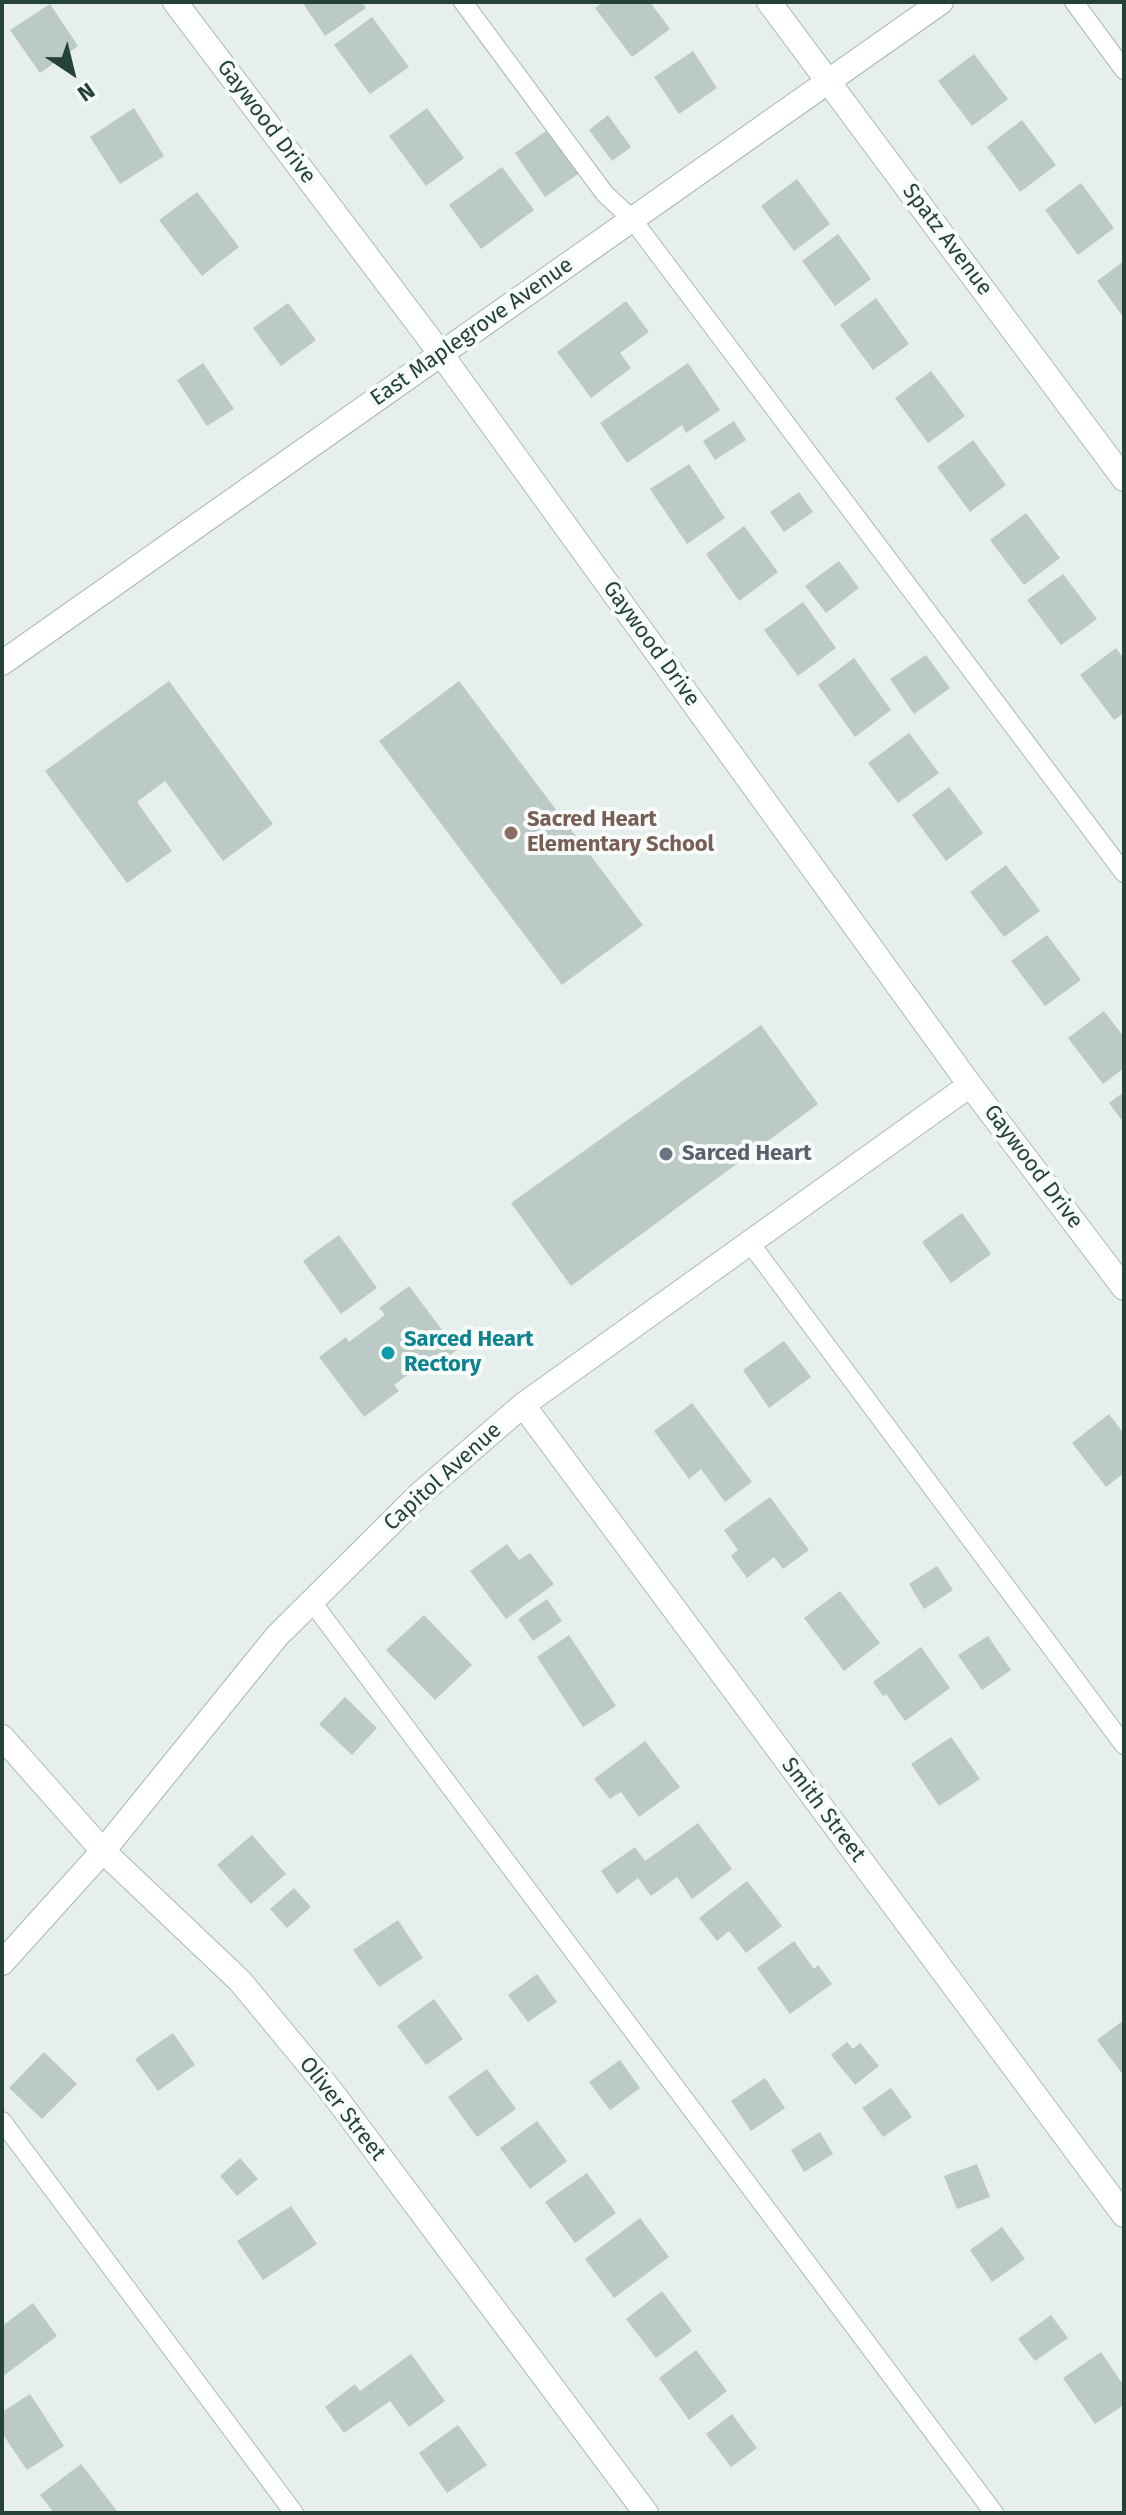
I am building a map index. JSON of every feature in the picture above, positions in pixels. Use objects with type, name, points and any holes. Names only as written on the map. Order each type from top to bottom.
[{"type":"street","name":"Gaywood Drive","points":[[175,2],[441,354],[970,1085],[1124,1288]]},
{"type":"street","name":"Spatz Avenue","points":[[769,2],[1124,479]]},
{"type":"street","name":"East Maplegrove Avenue","points":[[2,663],[941,2]]},
{"type":"street","name":"Capitol Avenue","points":[[2,1963],[103,1851],[277,1636],[420,1494],[523,1405],[970,1085]]},
{"type":"street","name":"Smith Street","points":[[523,1405],[1124,2215]]},
{"type":"street","name":"Oliver Street","points":[[2,1737],[103,1851],[240,1981],[331,2091],[646,2513]]},
{"type":"lane","points":[[463,2],[605,194],[632,219],[1124,873]]},
{"type":"lane","points":[[1074,2],[1124,70]]},
{"type":"lane","points":[[750,1243],[1124,1745]]},
{"type":"lane","points":[[312,1602],[994,2513]]},
{"type":"lane","points":[[2,2121],[294,2513]]},
{"type":"building","points":[[302,2],[362,2],[366,8],[325,36]]},
{"type":"building","points":[[603,2],[650,2],[670,29],[632,57],[595,8]]},
{"type":"building","points":[[50,4],[78,46],[40,73],[10,30]]},
{"type":"building","points":[[372,17],[409,67],[370,94],[334,45]]},
{"type":"building","points":[[693,51],[717,88],[679,114],[654,77]]},
{"type":"building","points":[[974,54],[1008,99],[972,126],[938,81]]},
{"type":"building","points":[[134,108],[164,156],[120,184],[90,137]]},
{"type":"building","points":[[427,108],[464,158],[426,186],[389,136]]},
{"type":"building","points":[[608,115],[631,147],[612,161],[589,130]]},
{"type":"building","points":[[1022,120],[1056,165],[1020,192],[987,147]]},
{"type":"building","points":[[553,126],[584,170],[545,197],[515,153]]},
{"type":"building","points":[[502,167],[534,210],[481,249],[449,205]]},
{"type":"building","points":[[797,179],[830,224],[794,251],[761,206]]},
{"type":"building","points":[[1081,183],[1114,228],[1078,255],[1045,210]]},
{"type":"building","points":[[197,192],[239,247],[202,276],[159,220]]},
{"type":"building","points":[[838,234],[871,279],[835,306],[802,261]]},
{"type":"building","points":[[1124,261],[1124,318],[1097,281]]},
{"type":"building","points":[[876,298],[909,344],[873,370],[840,325]]},
{"type":"building","points":[[626,301],[649,332],[620,353],[631,368],[591,398],[557,352]]},
{"type":"building","points":[[288,303],[316,340],[281,366],[253,328]]},
{"type":"building","points":[[203,363],[234,409],[207,426],[177,380]]},
{"type":"building","points":[[688,363],[720,410],[686,433],[682,425],[627,463],[600,423]]},
{"type":"building","points":[[931,371],[965,416],[928,443],[895,398]]},
{"type":"building","points":[[734,421],[746,440],[715,460],[703,441]]},
{"type":"building","points":[[973,440],[1006,485],[970,512],[937,467]]},
{"type":"building","points":[[689,464],[725,518],[687,544],[650,489]]},
{"type":"building","points":[[799,492],[813,512],[784,532],[770,512]]},
{"type":"building","points":[[1026,513],[1060,558],[1024,585],[990,540]]},
{"type":"building","points":[[744,526],[778,572],[739,601],[706,554]]},
{"type":"building","points":[[839,561],[859,588],[826,613],[805,586]]},
{"type":"building","points":[[1063,574],[1097,619],[1061,645],[1027,600]]},
{"type":"building","points":[[803,602],[836,648],[798,676],[764,630]]},
{"type":"building","points":[[1116,648],[1124,659],[1124,713],[1114,720],[1080,675]]},
{"type":"building","points":[[926,655],[950,688],[914,714],[890,679]]},
{"type":"building","points":[[854,658],[891,710],[855,737],[818,685]]},
{"type":"building","points":[[169,681],[273,824],[223,861],[165,781],[137,802],[172,851],[127,883],[45,771]]},
{"type":"building","name":"Sacred Heart Elementary School","points":[[459,681],[643,925],[562,985],[379,741]]},
{"type":"building","points":[[909,733],[939,773],[898,803],[868,763]]},
{"type":"building","points":[[949,787],[983,833],[946,861],[912,815]]},
{"type":"building","points":[[1006,865],[1040,911],[1004,937],[970,892]]},
{"type":"building","points":[[1047,935],[1081,980],[1045,1006],[1011,961]]},
{"type":"building","points":[[1104,1011],[1124,1037],[1124,1068],[1103,1084],[1068,1038]]},
{"type":"building","name":"Sarced Heart","points":[[761,1025],[818,1104],[571,1286],[511,1203]]},
{"type":"building","points":[[1124,1092],[1124,1123],[1109,1103]]},
{"type":"building","points":[[962,1213],[991,1254],[951,1283],[922,1242]]},
{"type":"building","points":[[339,1235],[377,1288],[341,1314],[303,1261]]},
{"type":"building","name":"Sarced Heart Rectory","points":[[409,1286],[457,1350],[426,1372],[421,1365],[394,1385],[399,1391],[364,1417],[319,1357],[346,1337],[349,1342],[385,1315],[379,1308]]},
{"type":"building","points":[[784,1341],[811,1377],[769,1408],[743,1370]]},
{"type":"building","points":[[692,1403],[752,1482],[725,1502],[701,1469],[689,1479],[654,1431]]},
{"type":"building","points":[[1109,1414],[1124,1434],[1124,1473],[1106,1487],[1072,1443]]},
{"type":"building","points":[[770,1497],[809,1550],[783,1569],[774,1557],[747,1578],[731,1556],[738,1550],[724,1530]]},
{"type":"building","points":[[507,1544],[519,1560],[530,1553],[554,1584],[506,1619],[470,1571]]},
{"type":"building","points":[[937,1566],[953,1590],[924,1609],[909,1584]]},
{"type":"building","points":[[840,1591],[880,1643],[844,1671],[804,1618]]},
{"type":"building","points":[[547,1599],[562,1621],[533,1641],[518,1619]]},
{"type":"building","points":[[424,1615],[472,1665],[435,1700],[386,1650]]},
{"type":"building","points":[[569,1635],[616,1706],[583,1727],[537,1657]]},
{"type":"building","points":[[988,1636],[1011,1670],[982,1690],[958,1655]]},
{"type":"building","points":[[921,1647],[950,1688],[905,1721],[886,1694],[883,1696],[873,1682]]},
{"type":"building","points":[[345,1697],[377,1728],[352,1755],[319,1724]]},
{"type":"building","points":[[951,1737],[980,1779],[939,1806],[911,1764]]},
{"type":"building","points":[[645,1741],[680,1787],[639,1817],[621,1792],[610,1799],[594,1779]]},
{"type":"building","points":[[698,1823],[732,1869],[692,1899],[677,1877],[651,1896],[638,1878],[617,1894],[601,1871],[635,1847],[645,1861]]},
{"type":"building","points":[[252,1835],[286,1874],[251,1904],[217,1865]]},
{"type":"building","points":[[747,1881],[782,1926],[746,1953],[729,1931],[717,1941],[699,1918]]},
{"type":"building","points":[[294,1888],[311,1907],[287,1928],[270,1909]]},
{"type":"building","points":[[398,1920],[423,1958],[379,1987],[353,1950]]},
{"type":"building","points":[[794,1941],[814,1969],[818,1965],[832,1984],[790,2014],[757,1968]]},
{"type":"building","points":[[537,1974],[557,2002],[528,2022],[508,1995]]},
{"type":"building","points":[[434,1999],[463,2039],[426,2065],[397,2026]]},
{"type":"building","points":[[1124,2020],[1124,2076],[1097,2040]]},
{"type":"building","points":[[173,2033],[195,2065],[158,2091],[135,2059]]},
{"type":"building","points":[[847,2042],[853,2049],[860,2043],[879,2066],[855,2085],[831,2055]]},
{"type":"building","points":[[44,2052],[77,2084],[42,2119],[9,2088]]},
{"type":"building","points":[[620,2060],[640,2088],[610,2110],[589,2082]]},
{"type":"building","points":[[487,2069],[516,2109],[477,2137],[448,2097]]},
{"type":"building","points":[[765,2078],[785,2108],[751,2131],[731,2101]]},
{"type":"building","points":[[891,2088],[912,2117],[883,2137],[862,2108]]},
{"type":"building","points":[[537,2121],[567,2161],[530,2189],[500,2148]]},
{"type":"building","points":[[820,2132],[833,2154],[804,2172],[791,2150]]},
{"type":"building","points":[[240,2158],[258,2179],[237,2196],[220,2176]]},
{"type":"building","points":[[977,2164],[990,2197],[957,2209],[944,2176]]},
{"type":"building","points":[[587,2173],[616,2213],[575,2243],[545,2202]]},
{"type":"building","points":[[291,2206],[317,2244],[263,2280],[237,2241]]},
{"type":"building","points":[[640,2218],[669,2257],[614,2298],[585,2259]]},
{"type":"building","points":[[1002,2227],[1025,2259],[992,2282],[970,2250]]},
{"type":"building","points":[[662,2291],[692,2331],[656,2358],[626,2319]]},
{"type":"building","points":[[33,2303],[57,2336],[2,2377],[2,2326]]},
{"type":"building","points":[[1051,2315],[1068,2338],[1035,2361],[1018,2339]]},
{"type":"building","points":[[696,2350],[727,2391],[689,2420],[659,2378]]},
{"type":"building","points":[[1101,2352],[1124,2386],[1124,2405],[1095,2424],[1063,2378]]},
{"type":"building","points":[[411,2354],[445,2401],[409,2427],[390,2401],[344,2433],[325,2407],[355,2384],[360,2391]]},
{"type":"building","points":[[30,2394],[64,2446],[27,2470],[2,2433],[2,2412]]},
{"type":"building","points":[[732,2414],[757,2448],[731,2467],[706,2434]]},
{"type":"building","points":[[458,2425],[487,2465],[447,2493],[419,2453]]},
{"type":"building","points":[[81,2464],[117,2511],[54,2513],[40,2495]]},
{"type":"place","name":"Sacred Heart Elementary School","points":[[511,833]]},
{"type":"place","name":"Sarced Heart","points":[[666,1154]]},
{"type":"place","name":"Sarced Heart Rectory","points":[[388,1353]]}]
